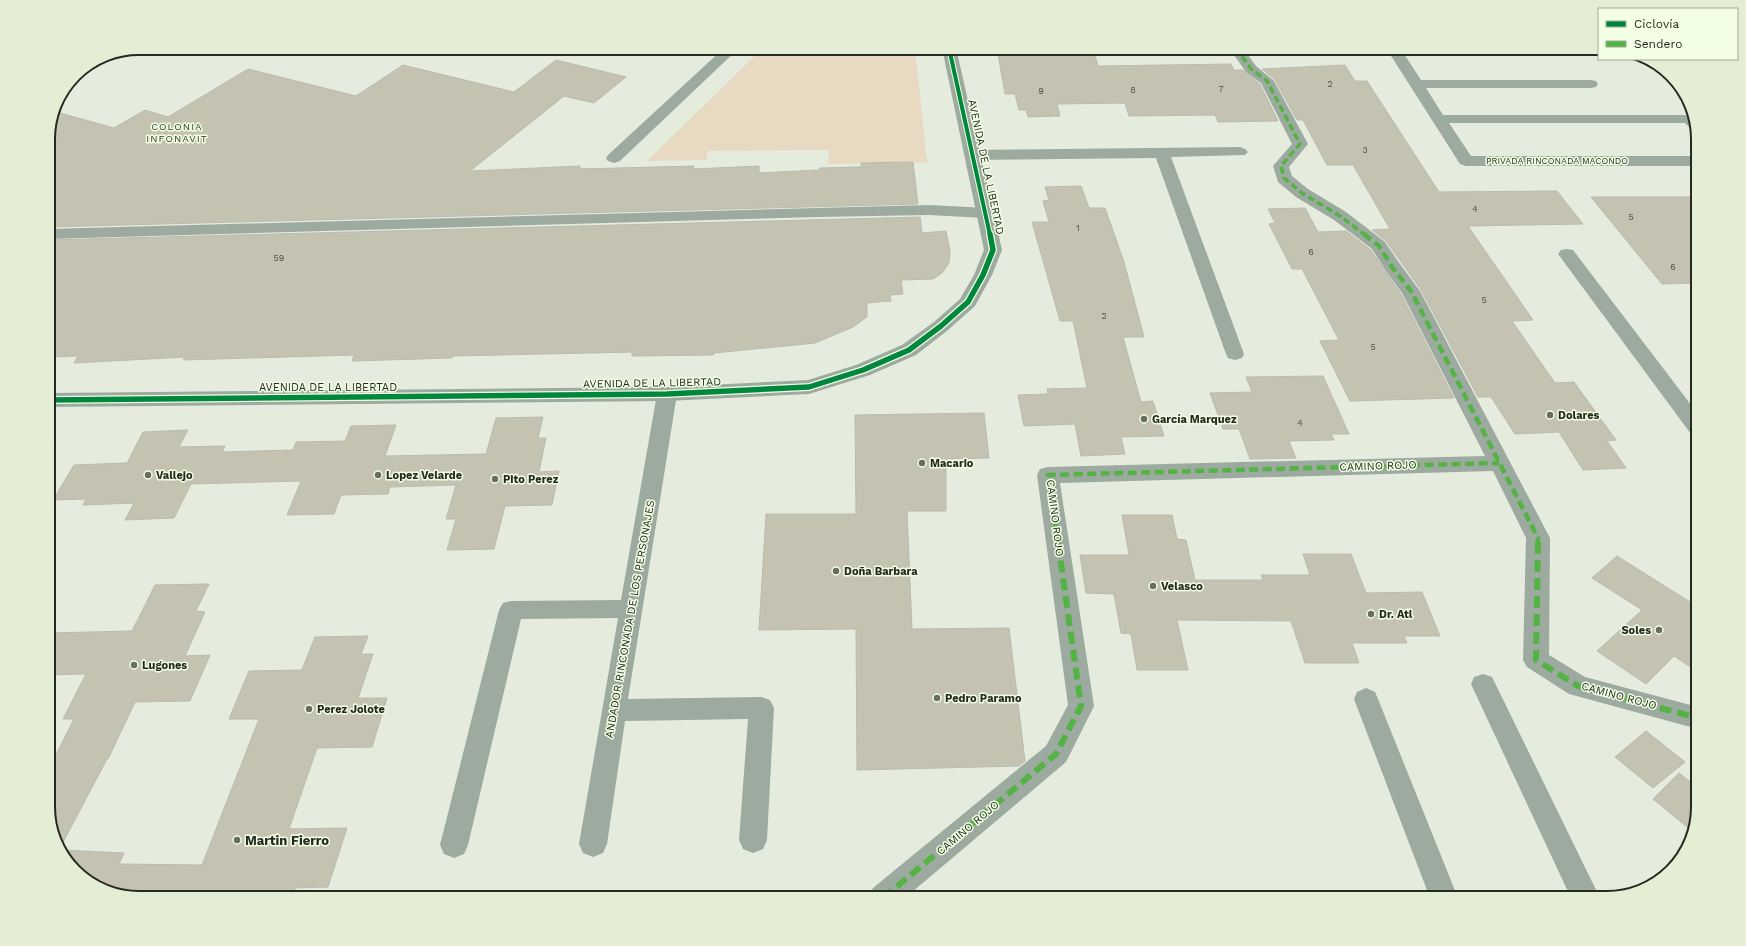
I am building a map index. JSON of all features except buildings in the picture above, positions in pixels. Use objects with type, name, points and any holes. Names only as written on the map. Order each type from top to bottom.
[{"type":"street","name":"AVENIDA DE LA LIBERTAD","points":[[55,400],[667,394],[809,387],[863,370],[909,350],[941,326],[968,302],[983,275],[993,250],[974,155],[951,55]]},
{"type":"street","name":"CAMINO ROJO","points":[[1241,55],[1251,69],[1267,81],[1300,144],[1281,166],[1284,178],[1302,193],[1340,216],[1378,246],[1411,291],[1538,538],[1536,660],[1578,686],[1691,716]]},
{"type":"street","name":"CAMINO ROJO","points":[[892,891],[1056,754],[1082,706],[1048,475],[1499,463]]},
{"type":"lane","points":[[614,158],[724,55]]},
{"type":"lane","name":"PRIVADA RINCONADA MACONDO","points":[[1398,55],[1466,161],[1691,161]]},
{"type":"lane","points":[[1417,84],[1591,84]]},
{"type":"lane","points":[[1439,119],[1688,119]]},
{"type":"lane","points":[[974,155],[1240,152]]},
{"type":"lane","points":[[1162,153],[1235,354]]},
{"type":"lane","points":[[55,234],[818,212],[929,210],[986,213]]},
{"type":"lane","points":[[1568,254],[1691,420]]},
{"type":"lane","name":"ANDADOR RINCONADA DE LOS PERSONAJES","points":[[593,844],[667,394]]},
{"type":"lane","points":[[454,845],[511,610],[631,609]]},
{"type":"lane","points":[[1483,684],[1583,891]]},
{"type":"lane","points":[[1366,699],[1441,891]]},
{"type":"lane","points":[[614,710],[761,708],[753,840]]},
{"type":"shaded area","points":[[756,55],[916,55],[927,162],[828,164],[829,150],[708,151],[706,160],[647,161]]},
{"type":"marked path","points":[[1241,55],[1251,69],[1267,81],[1300,144],[1281,166],[1284,178],[1302,193],[1340,216],[1379,246],[1392,267],[1411,291],[1538,538],[1536,660],[1578,686],[1691,716]]},
{"type":"marked path","points":[[891,891],[1056,754],[1081,706],[1048,475],[1499,463]]},
{"type":"cycle path","points":[[55,400],[667,394],[809,387],[863,370],[909,350],[941,326],[968,302],[983,275],[993,250],[951,55]]},
{"type":"place","name":"Dolares","points":[[1550,415]]},
{"type":"place","name":"García Marquez","points":[[1144,419]]},
{"type":"place","name":"Macario","points":[[922,463]]},
{"type":"place","name":"Vallejo","points":[[148,475]]},
{"type":"place","name":"Lopez Velarde","points":[[378,475]]},
{"type":"place","name":"Pito Perez","points":[[495,479]]},
{"type":"place","name":"Doña Barbara","points":[[836,571]]},
{"type":"place","name":"Velasco","points":[[1153,586]]},
{"type":"place","name":"Dr. Atl","points":[[1371,614]]},
{"type":"place","name":"Soles","points":[[1659,630]]},
{"type":"place","name":"Lugones","points":[[134,665]]},
{"type":"place","name":"Pedro Paramo","points":[[937,698]]},
{"type":"place","name":"Perez Jolote","points":[[309,709]]},
{"type":"place","name":"Martin Fierro","points":[[237,840]]},
{"type":"district","name":"COLONIA INFONAVIT","points":[[177,132]]}]
